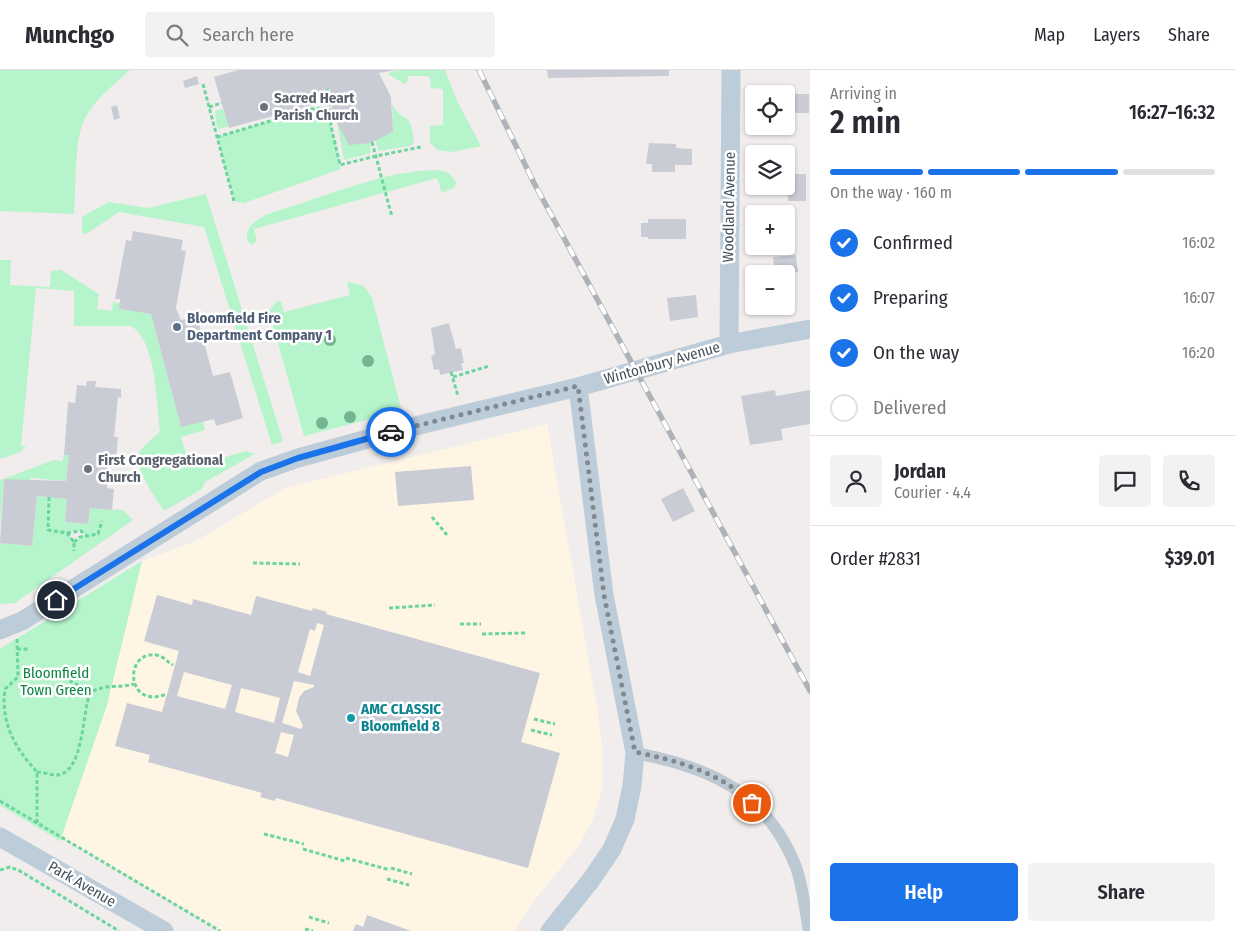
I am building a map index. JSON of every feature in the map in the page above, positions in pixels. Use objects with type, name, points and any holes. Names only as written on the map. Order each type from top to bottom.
[{"type":"street","name":"Woodland Avenue","points":[[729,344],[731,70]]},
{"type":"street","name":"Wintonbury Avenue","points":[[0,630],[22,621],[261,472],[298,458],[410,427],[578,386],[729,344],[810,329]]},
{"type":"street","points":[[550,931],[591,880],[612,849],[624,819],[632,786],[635,752],[604,595],[578,386]]},
{"type":"street","points":[[635,752],[694,766],[725,782],[752,803],[775,829],[790,855],[800,879],[808,931]]},
{"type":"street","name":"Park Avenue","points":[[0,837],[164,931]]},
{"type":"path","points":[[203,84],[234,201]]},
{"type":"path","points":[[327,89],[328,108],[340,166],[420,147]]},
{"type":"path","points":[[209,107],[222,103]]},
{"type":"path","points":[[217,136],[310,109],[328,108]]},
{"type":"path","points":[[372,142],[392,217]]},
{"type":"path","points":[[458,396],[452,375],[490,366]]},
{"type":"path","points":[[49,497],[48,530],[67,533],[82,532],[86,535]]},
{"type":"path","points":[[432,517],[447,535]]},
{"type":"path","points":[[74,542],[86,535],[98,534],[102,521]]},
{"type":"path","points":[[67,533],[74,542],[74,551]]},
{"type":"path","points":[[253,563],[300,564]]},
{"type":"path","points":[[389,608],[435,605]]},
{"type":"path","points":[[460,624],[481,624]]},
{"type":"path","points":[[482,634],[526,632]]},
{"type":"path","points":[[17,639],[18,677],[9,684],[3,694],[4,728],[10,740],[37,772],[36,824]]},
{"type":"path","points":[[17,649],[29,649]]},
{"type":"path","points":[[165,695],[154,697],[145,695],[134,684],[134,669],[146,657],[155,655],[163,657],[173,666]]},
{"type":"path","points":[[31,676],[54,675],[66,678],[90,692],[102,688],[124,687],[134,684]]},
{"type":"path","points":[[37,772],[57,775],[72,768],[78,755],[83,719],[90,692]]},
{"type":"path","points":[[534,718],[555,724]]},
{"type":"path","points":[[530,730],[552,735]]},
{"type":"path","points":[[0,801],[220,931]]},
{"type":"path","points":[[264,834],[304,844]]},
{"type":"path","points":[[303,849],[412,874]]},
{"type":"path","points":[[0,870],[10,867],[20,871],[119,931]]},
{"type":"path","points":[[388,879],[409,885]]},
{"type":"path","points":[[309,917],[329,923]]},
{"type":"path","points":[[305,929],[313,931]]},
{"type":"shaded area","points":[[547,424],[598,713],[603,755],[602,789],[593,819],[578,847],[532,903],[515,931],[222,931],[61,837],[107,705],[142,561],[194,542],[285,488]]},
{"type":"green space","points":[[0,70],[130,70],[100,98],[89,111],[81,127],[77,151],[74,214],[0,211]]},
{"type":"green space","points":[[399,70],[445,70],[457,101],[481,146],[452,152],[437,150],[430,142],[430,126],[443,125],[443,89],[431,88],[430,78],[427,76],[408,76],[407,82],[404,84],[388,73]]},
{"type":"green space","points":[[392,104],[409,121],[414,143],[410,146],[379,151],[375,140],[393,132]]},
{"type":"green space","points":[[328,108],[341,169],[244,203],[234,201],[217,137],[310,109]]},
{"type":"green space","points":[[223,109],[229,126],[220,129],[217,127],[215,111]]},
{"type":"green space","points":[[337,123],[370,143],[371,153],[344,160]]},
{"type":"green space","points":[[440,170],[450,174],[456,182],[455,187],[442,193],[437,178],[254,229],[257,241],[251,245],[247,240],[248,229],[260,218],[271,213],[386,177],[404,173]]},
{"type":"green space","points":[[206,194],[283,441],[272,445],[204,227],[119,212],[88,233],[82,234],[82,217],[109,202],[148,208]]},
{"type":"green space","points":[[0,260],[11,260],[10,285],[50,287],[51,271],[61,270],[99,294],[97,309],[112,311],[113,302],[120,303],[119,309],[151,314],[181,427],[203,421],[205,430],[181,437],[190,467],[246,451],[255,454],[205,482],[202,489],[164,511],[141,472],[138,457],[140,451],[147,443],[160,432],[154,374],[146,345],[139,333],[131,326],[74,326],[74,291],[36,288],[21,446],[26,446],[20,452],[0,459]]},
{"type":"green space","points":[[349,282],[364,286],[372,298],[401,408],[363,421],[304,436],[269,311],[277,301],[281,302],[284,312],[350,295],[347,285]]},
{"type":"green space","points":[[64,455],[69,455],[66,481],[31,478],[30,482],[4,479],[0,527],[0,480],[54,460],[62,461]]},
{"type":"green space","points":[[37,496],[67,499],[65,522],[88,524],[90,508],[123,510],[133,520],[15,603],[0,604],[0,543],[32,546]],"holes":[[[81,531],[86,535],[74,541],[67,533]]]},
{"type":"green space","name":"Bloomfield Town Green","points":[[142,561],[107,705],[60,841],[0,805],[0,649]]},
{"type":"building","name":"Sacred Heart Parish Church","points":[[238,70],[396,70],[379,73],[391,97],[393,132],[370,143],[349,145],[332,114],[330,89],[310,93],[313,105],[229,128],[214,77]]},
{"type":"building","points":[[547,70],[669,70],[669,76],[548,78]]},
{"type":"building","points":[[197,76],[199,84],[185,88],[183,81]]},
{"type":"building","points":[[795,94],[809,94],[809,113],[795,113]]},
{"type":"building","points":[[117,105],[120,118],[114,120],[111,107]]},
{"type":"building","points":[[649,143],[676,144],[676,148],[692,149],[692,165],[675,165],[675,172],[652,172],[652,164],[646,164]]},
{"type":"building","points":[[795,174],[806,174],[806,201],[788,201],[788,195],[795,195]]},
{"type":"building","points":[[648,219],[686,219],[686,239],[648,239],[648,237],[641,237],[641,223],[648,223]]},
{"type":"building","name":"Bloomfield Fire Department Company 1","points":[[133,231],[183,240],[181,250],[186,251],[176,308],[181,320],[197,316],[213,376],[230,372],[243,418],[216,426],[214,419],[181,427],[151,314],[119,309],[120,299],[115,299],[126,240],[131,241]]},
{"type":"building","points":[[796,255],[798,272],[795,272],[795,265],[774,265],[773,257]]},
{"type":"building","points":[[696,295],[698,317],[670,321],[667,298]]},
{"type":"building","points":[[449,323],[456,349],[461,348],[464,363],[461,363],[463,370],[440,375],[439,369],[434,370],[431,356],[435,354],[431,328]]},
{"type":"building","name":"First Congregational Church","points":[[87,381],[96,381],[95,387],[121,389],[121,398],[118,397],[114,437],[118,437],[116,460],[109,459],[107,488],[114,489],[112,510],[90,508],[88,524],[65,522],[67,499],[37,496],[32,546],[0,543],[4,479],[66,481],[69,455],[64,455],[68,402],[75,403],[77,385],[86,386]]},
{"type":"building","points":[[775,390],[776,396],[810,390],[810,424],[781,429],[783,440],[750,445],[741,396]]},
{"type":"building","points":[[471,466],[474,500],[398,506],[395,472]]},
{"type":"building","points":[[683,488],[695,511],[673,522],[661,499]]},
{"type":"building","points":[[157,595],[192,605],[193,599],[251,615],[256,596],[312,611],[313,608],[327,612],[326,614],[540,673],[521,742],[560,753],[528,868],[276,798],[275,801],[260,797],[262,793],[148,762],[150,755],[115,746],[127,703],[162,712],[179,651],[144,641]],"holes":[[[317,623],[324,625],[310,676],[298,672],[310,629],[315,631]],[[184,672],[232,685],[225,709],[177,696]],[[294,681],[314,685],[314,687],[304,691],[299,698],[296,711],[303,726],[301,729],[282,723]],[[241,688],[280,698],[274,723],[235,712]],[[281,732],[294,735],[288,757],[275,753]]]},
{"type":"building","points":[[367,915],[411,931],[353,931],[356,924],[363,927]]},
{"type":"railway","points":[[479,70],[534,183],[810,691]]},
{"type":"way so far","points":[[391,432],[578,386],[604,595],[635,752],[694,766],[741,792],[752,803]]},
{"type":"place","name":"Sacred Heart Parish Church","points":[[264,107]]},
{"type":"place","name":"Bloomfield Fire Department Company 1","points":[[177,327]]},
{"type":"place","name":"First Congregational Church","points":[[88,469]]},
{"type":"place","name":"AMC CLASSIC Bloomfield 8","points":[[351,718]]},
{"type":"route","points":[[56,600],[261,472],[298,458],[391,432]]}]
